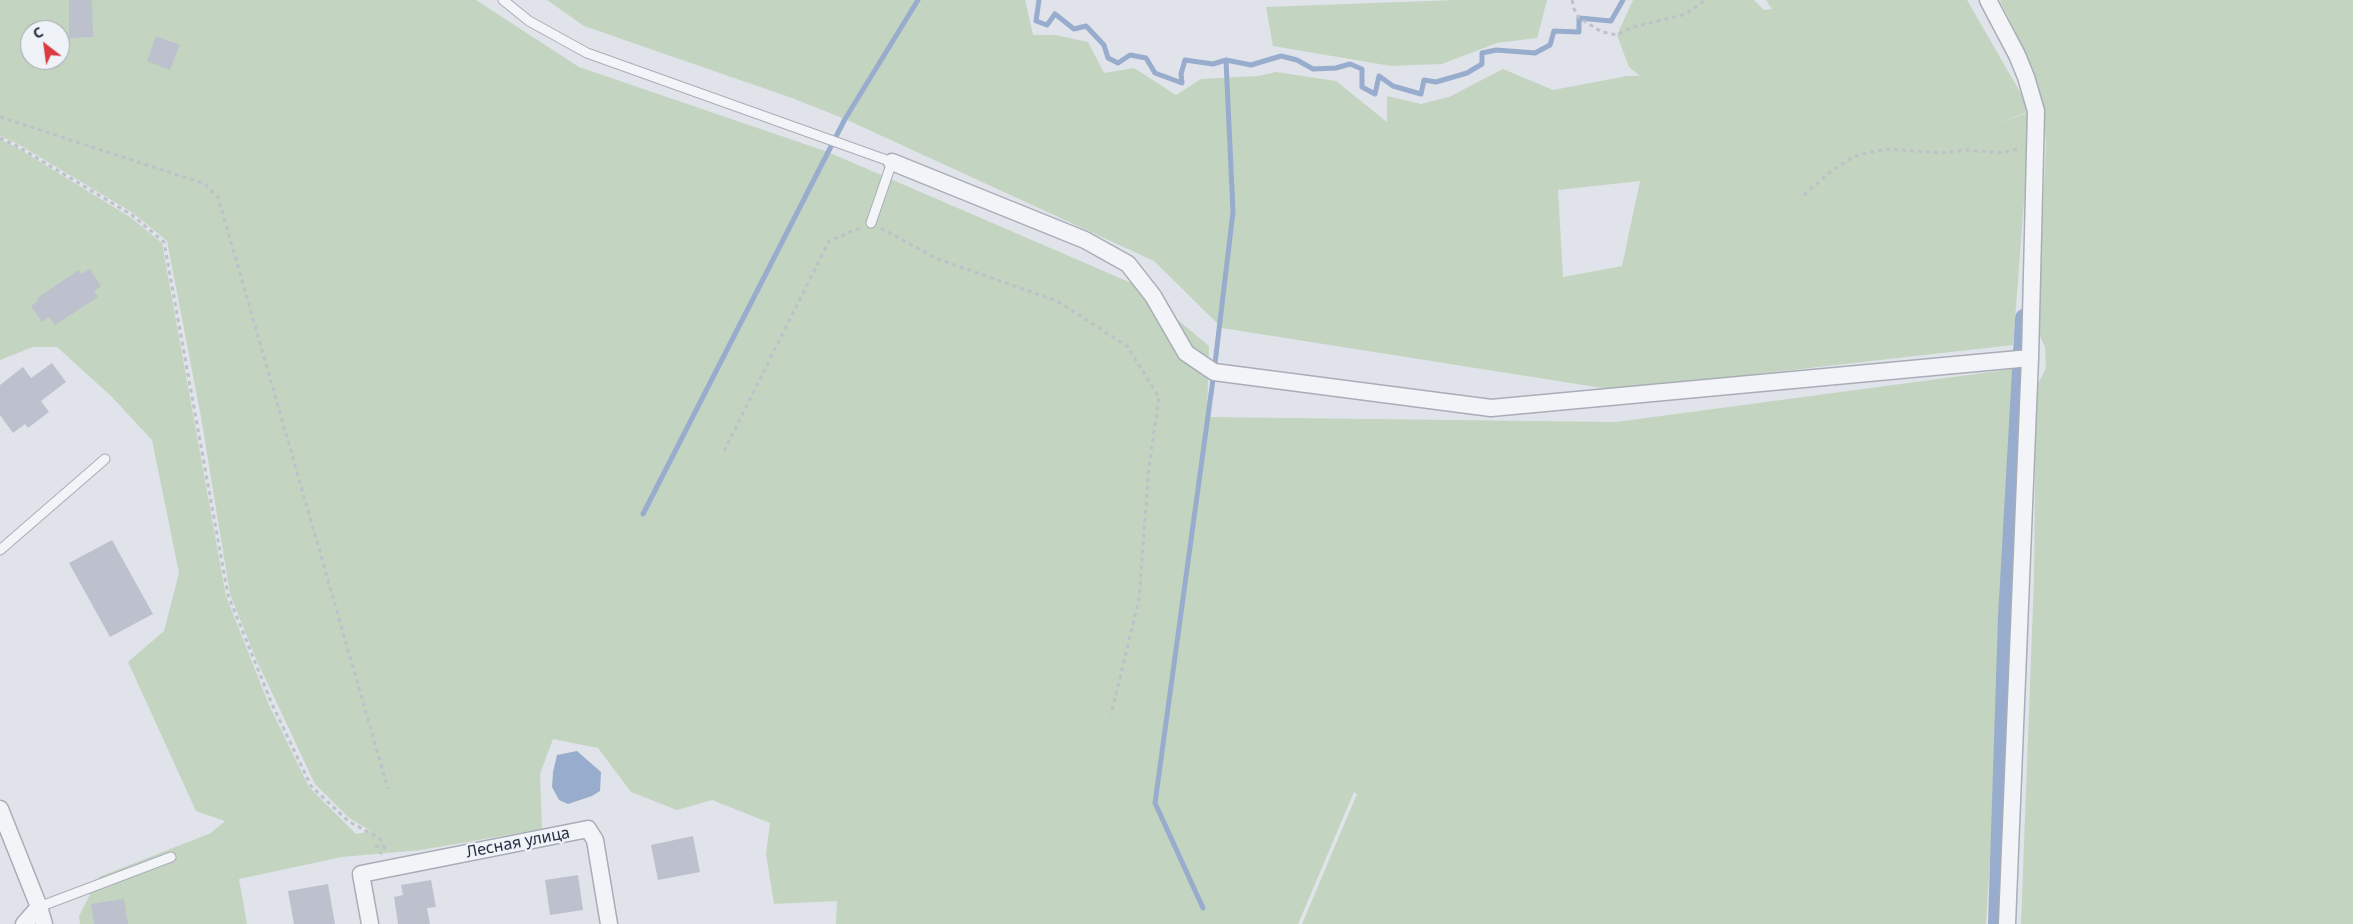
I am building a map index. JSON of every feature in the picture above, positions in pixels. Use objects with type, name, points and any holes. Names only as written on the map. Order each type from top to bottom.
[{"type":"street","points":[[1988,0],[2026,77],[2036,111],[2030,358],[2007,924]]},
{"type":"street","points":[[892,162],[1085,240],[1128,264],[1153,296],[1186,353],[1214,372],[1491,408],[2030,358]]},
{"type":"street","points":[[0,809],[44,924]]},
{"type":"street","name":"Лесная улица","points":[[370,924],[361,874],[588,829],[595,840],[609,924]]},
{"type":"street","points":[[24,924],[39,907]]},
{"type":"lane","points":[[503,0],[529,21],[587,53],[839,141],[892,162],[871,223]]},
{"type":"lane","points":[[0,550],[105,459]]},
{"type":"lane","points":[[39,907],[171,857]]},
{"type":"path","points":[[1572,0],[1574,9],[1580,18],[1602,32],[1617,35],[1633,27],[1686,14],[1705,0]]},
{"type":"path","points":[[0,117],[205,184],[218,197],[388,789]]},
{"type":"path","points":[[0,138],[17,146],[132,215],[164,242],[228,594],[272,704],[312,786],[348,821],[379,838],[384,848]]},
{"type":"path","points":[[1804,195],[1830,172],[1853,157],[1867,153],[1887,149],[1942,153],[1966,150],[2002,152],[2036,145]]},
{"type":"path","points":[[724,451],[830,241],[871,223],[935,258],[1057,301],[1127,346],[1158,396],[1149,466],[1139,599],[1111,715]]},
{"type":"green space","points":[[0,0],[476,0],[579,67],[828,152],[1136,285],[1209,346],[1207,417],[1616,422],[2013,369],[2021,370],[1986,924],[1302,924],[1357,794],[1354,792],[1298,924],[836,924],[837,901],[774,904],[766,854],[770,823],[712,800],[677,810],[631,792],[598,748],[553,739],[540,774],[542,829],[421,850],[342,857],[239,879],[247,924],[80,924],[79,916],[99,877],[211,833],[225,821],[196,811],[128,662],[164,631],[179,573],[152,440],[111,396],[57,347],[33,347],[0,360],[0,139],[130,217],[162,243],[226,596],[269,705],[309,787],[356,834],[371,831],[349,818],[315,784],[256,659],[230,594],[201,417],[167,241],[133,213],[18,144],[0,136]]},
{"type":"green space","points":[[547,0],[1025,0],[1033,35],[1056,35],[1088,42],[1104,73],[1134,68],[1176,95],[1201,79],[1258,76],[1276,72],[1336,81],[1387,122],[1387,96],[1421,104],[1449,97],[1503,69],[1553,90],[1627,76],[1640,76],[1629,67],[1617,35],[1633,0],[1754,0],[1764,10],[1772,9],[1766,0],[1967,0],[2031,111],[1995,124],[2031,112],[2013,345],[1615,390],[1222,328],[1154,261],[845,119],[792,98],[584,26]],"holes":[[[1640,181],[1622,266],[1563,277],[1558,190]]]},
{"type":"green space","points":[[1455,0],[1547,0],[1537,38],[1497,43],[1442,64],[1391,66],[1273,46],[1266,7]]},
{"type":"green space","points":[[2353,0],[2353,924],[2021,924],[2034,578],[2036,388],[2046,368],[2045,347],[2037,330],[2046,144],[2043,112],[2036,83],[2020,41],[2000,1]]},
{"type":"water","points":[[577,751],[601,772],[600,791],[592,796],[568,804],[559,800],[552,787],[553,772],[557,755]]},
{"type":"building","points":[[69,0],[92,0],[93,37],[70,38]]},
{"type":"building","points":[[156,36],[180,45],[170,70],[147,61]]},
{"type":"building","points":[[90,269],[101,286],[94,291],[98,297],[55,325],[49,317],[42,322],[31,306],[38,301],[37,298],[79,270],[81,274]]},
{"type":"building","points":[[52,363],[66,382],[41,401],[49,412],[28,428],[25,424],[13,433],[0,415],[0,385],[23,367],[31,378]]},
{"type":"building","points":[[112,540],[153,614],[110,637],[69,563]]},
{"type":"building","points":[[693,836],[700,872],[658,880],[651,845]]},
{"type":"building","points":[[578,875],[583,910],[550,915],[545,880]]},
{"type":"building","points":[[431,880],[436,907],[427,908],[430,924],[398,924],[394,897],[403,895],[401,885]]},
{"type":"building","points":[[328,884],[335,924],[294,924],[288,891]]},
{"type":"building","points":[[124,899],[128,924],[94,924],[91,904]]},
{"type":"waterway","points":[[643,514],[845,119],[918,0]]},
{"type":"waterway","points":[[1039,0],[1036,21],[1047,25],[1055,14],[1074,29],[1086,26],[1104,45],[1108,58],[1118,63],[1130,55],[1146,58],[1155,73],[1182,83],[1181,74],[1185,60],[1213,64],[1226,60],[1251,65],[1281,56],[1297,60],[1313,69],[1336,68],[1350,64],[1362,69],[1362,87],[1375,94],[1379,76],[1393,86],[1421,94],[1424,80],[1436,82],[1467,73],[1482,64],[1482,53],[1496,50],[1535,53],[1550,45],[1554,31],[1579,32],[1579,18],[1611,21],[1623,0]]},
{"type":"waterway","points":[[1203,908],[1155,803],[1214,372],[1233,212],[1226,60]]},
{"type":"waterway","points":[[1997,924],[2007,617],[2024,318]]}]
